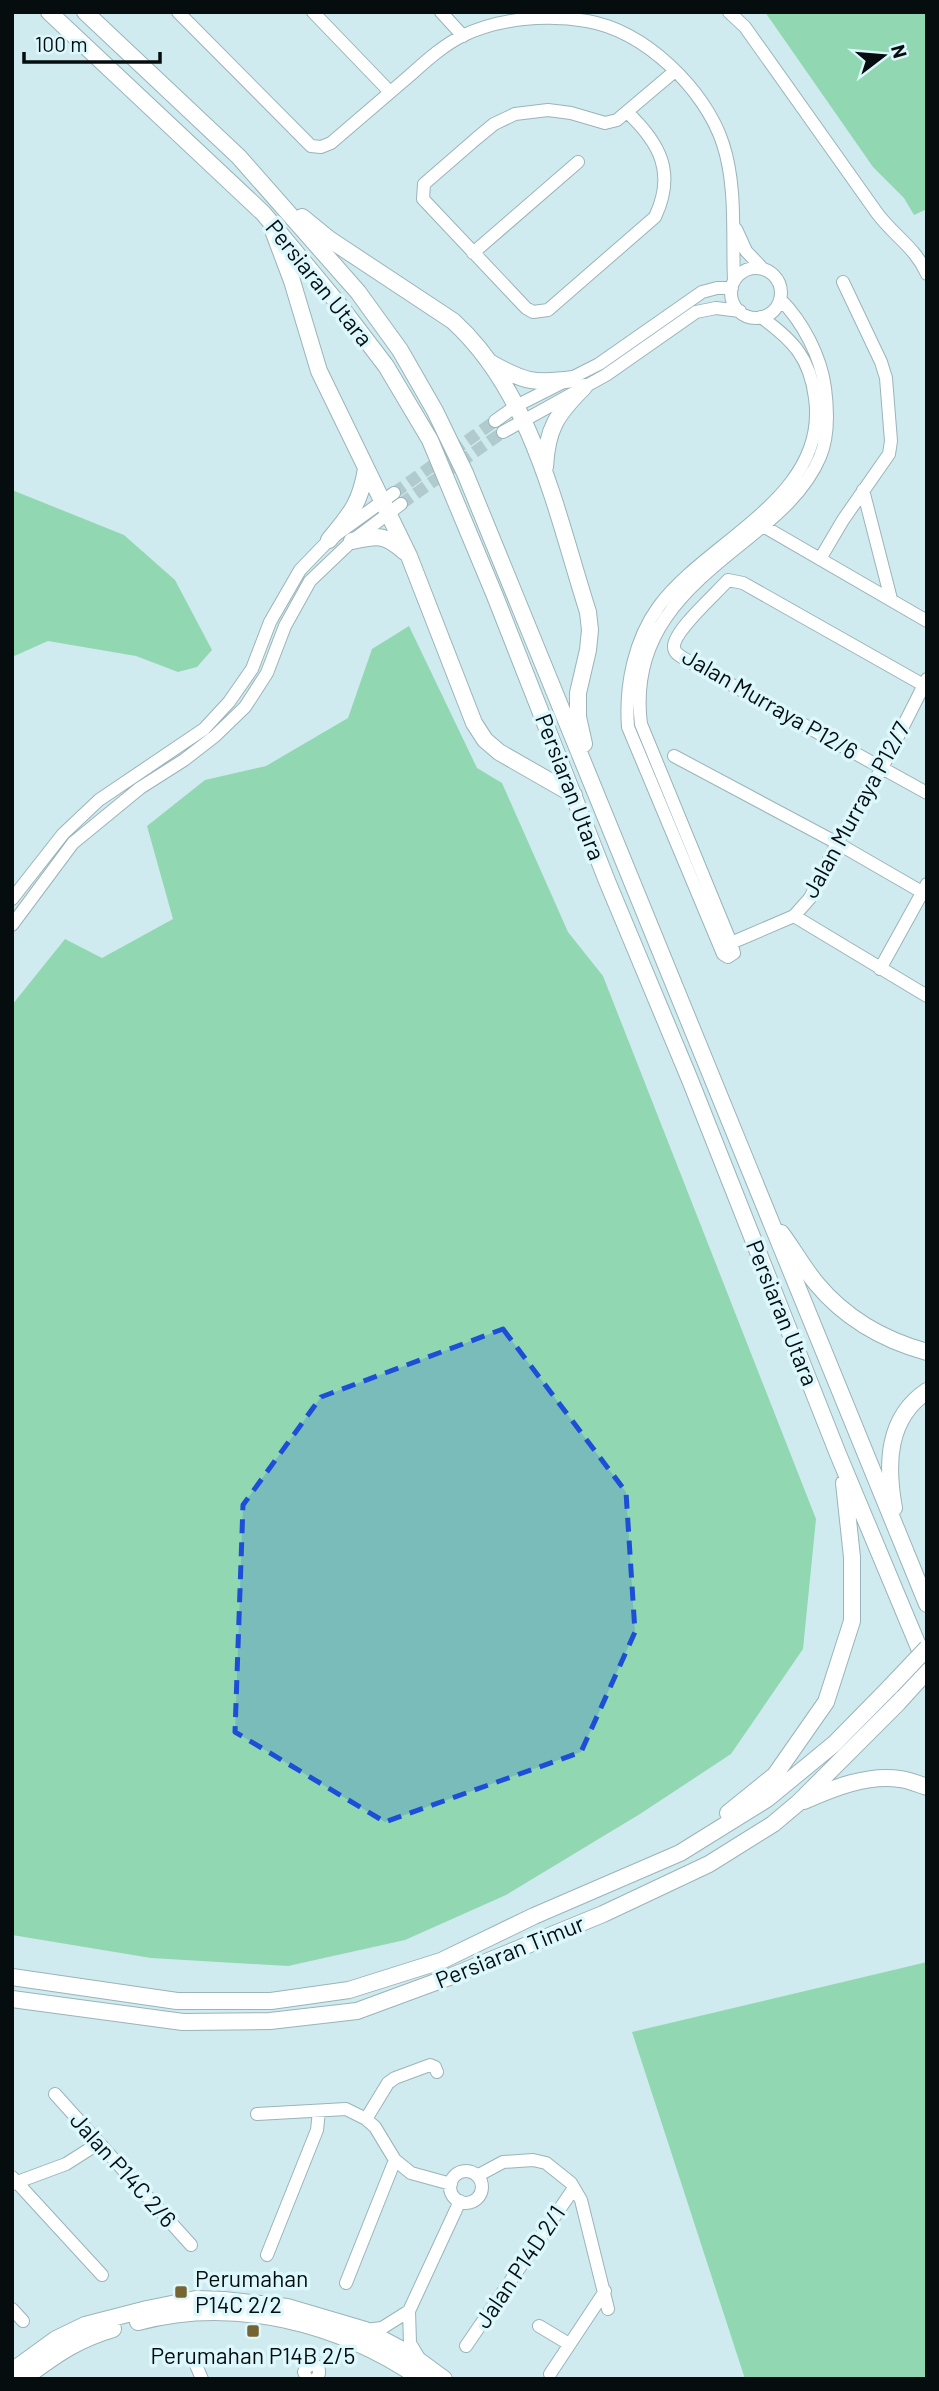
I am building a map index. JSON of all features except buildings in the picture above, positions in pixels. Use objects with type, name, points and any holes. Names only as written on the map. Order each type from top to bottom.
[{"type":"main road","name":"Persiaran Utara","points":[[50,12],[263,214],[333,297],[386,366],[430,440],[927,1669]]},
{"type":"main road","name":"Persiaran Utara","points":[[85,12],[239,157],[358,292],[400,350],[435,411],[465,473],[927,1604]]},
{"type":"main road","points":[[239,157],[328,239],[453,321],[470,336],[489,361],[519,413],[545,475],[588,612],[590,630],[578,693],[578,717],[591,780]]},
{"type":"main road","points":[[263,214],[287,265],[319,371],[366,469],[391,503],[474,723],[485,740],[499,752],[574,795]]},
{"type":"main road","points":[[489,361],[515,377],[541,383],[578,383]]},
{"type":"main road","points":[[545,475],[546,448],[551,428],[578,383]]},
{"type":"main road","points":[[329,540],[355,508],[366,469]]},
{"type":"main road","points":[[352,541],[373,536],[383,537],[391,540],[409,556]]},
{"type":"main road","points":[[764,1208],[816,1283],[839,1307],[882,1336],[927,1352]]},
{"type":"main road","points":[[899,1538],[889,1470],[891,1447],[895,1427],[906,1409],[927,1391]]},
{"type":"main road","points":[[680,1853],[775,1775],[826,1702],[852,1621],[850,1533],[838,1454]]},
{"type":"main road","name":"Persiaran Timur","points":[[12,1977],[177,2001],[271,2001],[349,1990],[441,1961],[534,1916],[680,1853],[767,1799],[834,1744],[927,1648]]},
{"type":"main road","name":"Persiaran Timur","points":[[12,1999],[183,2022],[270,2021],[357,2011],[452,1976],[660,1889],[709,1864],[773,1824],[798,1803],[898,1703],[927,1669]]},
{"type":"main road","points":[[798,1803],[859,1782],[879,1779],[901,1779],[927,1787]]},
{"type":"main road","points":[[16,2372],[56,2339],[85,2325],[196,2300],[255,2302],[287,2307],[365,2330],[411,2354],[422,2372]]},
{"type":"main road","points":[[16,2372],[89,2336],[148,2319],[199,2312],[222,2312],[256,2314],[312,2326],[357,2343],[401,2365],[444,2379]]},
{"type":"street","points":[[178,12],[312,146],[321,147],[331,144],[425,62],[463,36],[495,24],[544,15],[585,17],[624,34],[655,53],[686,80],[710,113],[723,145],[733,219],[733,301],[740,311]]},
{"type":"street","points":[[313,12],[390,92]]},
{"type":"street","points":[[441,12],[463,36]]},
{"type":"street","points":[[729,12],[745,27],[883,221],[919,258],[927,274]]},
{"type":"street","points":[[627,112],[647,131],[661,156],[665,182],[663,201],[655,217],[555,306],[541,312],[526,308],[423,199],[424,184],[495,124],[516,114],[548,110],[571,113],[605,123],[618,120],[627,112],[675,71]]},
{"type":"street","points":[[473,253],[578,162]]},
{"type":"street","points":[[499,427],[519,413],[637,354],[696,312],[716,308],[740,311],[750,317],[761,317],[773,311],[780,299],[780,284],[746,251],[733,219]]},
{"type":"street","points":[[578,383],[599,364],[702,292],[733,285],[749,269],[762,268]]},
{"type":"street","points":[[820,559],[889,454],[891,440],[889,395],[880,362],[843,282]]},
{"type":"street","points":[[759,522],[783,509],[808,480],[821,455],[828,422],[824,379],[816,357],[795,314],[780,299]]},
{"type":"street","points":[[759,522],[797,477],[810,449],[817,419],[813,383],[803,356],[792,341],[761,317]]},
{"type":"street","points":[[863,490],[891,599]]},
{"type":"street","points":[[12,899],[63,834],[99,800],[204,729],[229,702],[251,669],[270,622],[300,570],[329,540],[391,503]]},
{"type":"street","points":[[12,925],[73,844],[140,788],[215,736],[245,707],[267,673],[285,626],[310,581],[391,503]]},
{"type":"street","points":[[759,522],[927,621]]},
{"type":"street","name":"Jalan Murraya P12/7","points":[[759,522],[667,613],[652,640],[640,691],[641,724],[731,943],[794,916],[810,898],[837,843],[926,683]]},
{"type":"street","name":"Jalan Murraya P12/6","points":[[881,768],[685,659],[676,653],[676,640],[698,609],[728,580],[733,580],[926,683]]},
{"type":"street","points":[[674,757],[925,891],[880,969]]},
{"type":"street","points":[[881,768],[927,793]]},
{"type":"street","points":[[794,916],[927,996]]},
{"type":"street","points":[[366,2119],[388,2083],[395,2078],[430,2065],[435,2067],[437,2072]]},
{"type":"street","name":"Jalan P14C 2/6","points":[[55,2094],[191,2245]]},
{"type":"street","points":[[257,2114],[346,2109],[375,2127],[395,2160],[411,2173],[451,2184]]},
{"type":"street","points":[[267,2255],[317,2130],[319,2111]]},
{"type":"street","points":[[99,2143],[66,2164],[14,2181],[102,2275]]},
{"type":"street","points":[[346,2283],[395,2160]]},
{"type":"street","points":[[477,2176],[503,2162],[533,2160],[546,2163],[571,2183],[581,2200],[608,2309]]},
{"type":"street","points":[[463,2171],[473,2173],[481,2185],[479,2195],[471,2202],[460,2201],[453,2196],[451,2184],[454,2176],[463,2171]]},
{"type":"street","name":"Jalan P14D 2/1","points":[[466,2346],[574,2188]]},
{"type":"street","points":[[422,2372],[410,2343],[409,2311],[460,2201]]},
{"type":"street","points":[[550,2374],[605,2291]]},
{"type":"street","points":[[12,2309],[23,2321]]},
{"type":"street","points":[[365,2330],[382,2328],[409,2311]]},
{"type":"street","points":[[538,2326],[569,2344]]},
{"type":"street","points":[[193,2358],[202,2379]]},
{"type":"street","points":[[307,2379],[304,2369],[310,2364],[319,2369],[317,2379]]},
{"type":"highlighted area","points":[[503,1329],[626,1492],[635,1632],[581,1752],[385,1822],[235,1732],[243,1505],[321,1397]]},
{"type":"green space","points":[[765,12],[927,12],[927,209],[914,215],[904,198],[873,167]]},
{"type":"green space","points":[[12,490],[124,535],[175,580],[212,650],[197,667],[178,672],[136,656],[48,641],[12,657]]},
{"type":"green space","points":[[409,626],[477,768],[502,783],[568,932],[603,976],[816,1519],[803,1649],[731,1754],[640,1814],[506,1895],[405,1940],[288,1966],[151,1958],[12,1935],[12,1005],[65,939],[102,958],[173,919],[147,826],[205,780],[266,766],[348,718],[372,649]]},
{"type":"green space","points":[[927,1962],[927,2379],[745,2379],[632,2032]]},
{"type":"tunnel","points":[[394,493],[495,421]]},
{"type":"tunnel","points":[[401,504],[503,432]]},
{"type":"place","name":"Perumahan P14C 2/2","points":[[181,2292]]},
{"type":"place","name":"Perumahan P14B 2/5","points":[[253,2331]]}]
